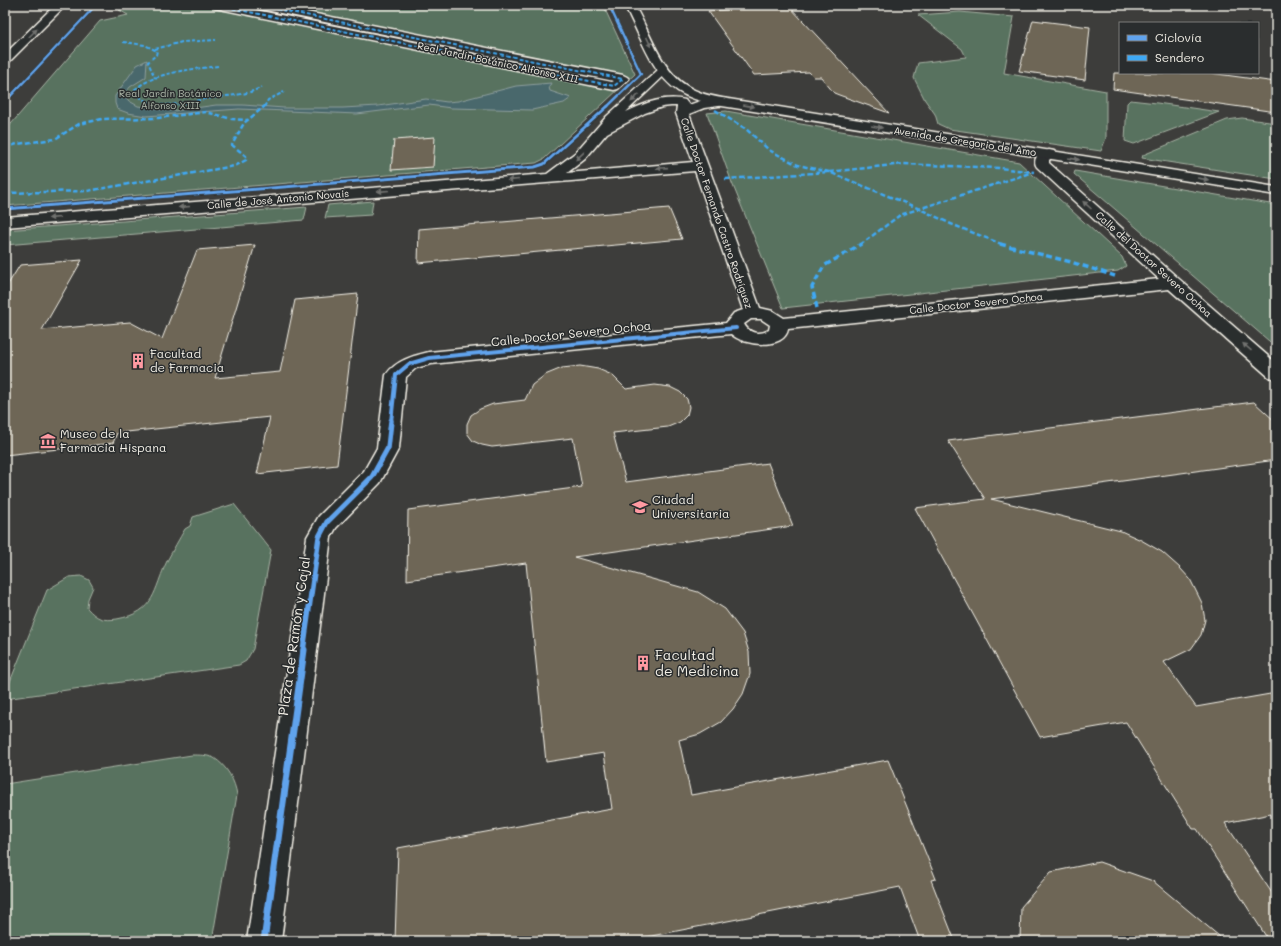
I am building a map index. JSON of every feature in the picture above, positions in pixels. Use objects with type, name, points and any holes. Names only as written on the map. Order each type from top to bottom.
[{"type":"street","points":[[5,60],[61,5]]},
{"type":"street","name":"Real Jardín Botánico Alfonso XIII","points":[[215,5],[614,86],[618,86],[623,79],[256,5]]},
{"type":"street","points":[[633,8],[665,86]]},
{"type":"street","points":[[604,130],[633,112],[650,106],[665,86]]},
{"type":"street","points":[[552,177],[580,156],[612,119],[665,86]]},
{"type":"street","name":"Avenida de Gregorio del Amo","points":[[665,86],[682,88],[694,95],[722,102],[1276,191]]},
{"type":"street","name":"Calle Doctor Fernando Castro Rodríguez","points":[[665,86],[683,106],[682,113],[753,313]]},
{"type":"street","name":"Calle Doctor Fernando Castro Rodríguez","points":[[682,113],[704,103],[722,102]]},
{"type":"street","name":"Calle del Doctor Severo Ochoa","points":[[1049,154],[1042,159],[1042,164],[1173,283],[1276,373]]},
{"type":"street","name":"Calle de José Antonio Novais","points":[[5,222],[701,166]]},
{"type":"street","name":"Calle Doctor Severo Ochoa","points":[[779,324],[1173,283]]},
{"type":"street","points":[[753,313],[772,317],[779,324],[778,332],[775,335],[763,339],[756,339],[743,335],[736,328],[735,324],[741,316],[753,313]]},
{"type":"street","name":"Calle Doctor Severo Ochoa","points":[[409,364],[429,358],[736,328]]},
{"type":"street","name":"Plaza de Ramón y Cajal","points":[[264,941],[319,537],[327,522],[372,477],[388,448],[396,375],[409,364]]},
{"type":"shaded area","name":"Ciudad Universitaria","points":[[5,5],[1276,5],[1276,941],[5,941]]},
{"type":"green space","name":"Real Jardín Botánico Alfonso XIII","points":[[141,5],[603,5],[635,74],[544,159],[536,163],[5,206],[5,131],[100,21],[128,15],[119,10]]},
{"type":"green space","points":[[960,12],[1014,17],[1004,73],[1106,91],[1106,138],[1101,151],[949,129],[938,124],[935,114],[925,100],[914,78],[918,63],[966,57],[962,49],[918,15]]},
{"type":"green space","points":[[1130,100],[1219,112],[1134,144],[1125,141],[1127,103]]},
{"type":"green space","points":[[726,111],[1019,162],[1122,257],[1126,266],[1118,271],[783,308],[732,183],[707,113]]},
{"type":"green space","points":[[1242,118],[1276,123],[1276,179],[1142,158],[1143,155],[1227,120]]},
{"type":"green space","points":[[1075,171],[1276,205],[1276,347],[1074,174]]},
{"type":"green space","points":[[373,201],[371,215],[325,218],[328,205]]},
{"type":"green space","points":[[307,207],[304,220],[5,245],[5,230]]},
{"type":"green space","points":[[234,504],[271,550],[253,649],[246,661],[239,665],[5,699],[5,694],[47,590],[69,577],[81,576],[89,580],[93,587],[88,599],[87,608],[94,615],[108,620],[130,616],[139,611],[151,599],[167,561],[185,529],[190,526],[193,517]]},
{"type":"green space","points":[[192,755],[209,756],[219,761],[230,774],[237,795],[212,941],[5,941],[5,784]]},
{"type":"water","points":[[147,60],[146,77],[130,87],[124,95],[129,101],[138,106],[174,111],[216,105],[284,108],[343,108],[378,106],[426,99],[447,102],[458,101],[516,86],[551,83],[549,87],[550,91],[571,98],[564,103],[532,110],[451,108],[429,105],[357,114],[239,109],[146,116],[128,113],[117,109],[115,96],[137,65]]},
{"type":"building","points":[[789,6],[889,113],[834,93],[821,77],[814,77],[809,72],[754,75],[708,11]]},
{"type":"building","points":[[1033,20],[1090,27],[1085,80],[1019,71]]},
{"type":"building","points":[[1114,73],[1217,74],[1276,82],[1276,112],[1113,89]]},
{"type":"building","points":[[435,137],[433,167],[391,170],[394,140]]},
{"type":"building","points":[[669,208],[682,239],[418,263],[419,229]]},
{"type":"building","name":"Facultad de Farmacia","points":[[255,245],[215,378],[280,372],[295,300],[358,294],[337,465],[257,474],[270,417],[117,433],[113,443],[5,455],[5,289],[20,265],[82,260],[42,330],[130,322],[162,339],[197,250]]},
{"type":"building","name":"Facultad de Medicina","points":[[580,366],[598,369],[612,375],[626,389],[655,385],[670,387],[680,392],[687,399],[689,407],[687,415],[680,422],[668,427],[613,433],[626,482],[768,463],[793,526],[574,557],[698,592],[725,609],[743,633],[749,652],[750,674],[743,694],[733,709],[721,722],[700,734],[679,740],[691,795],[888,760],[936,879],[931,880],[955,941],[920,941],[900,887],[626,941],[395,941],[398,848],[612,809],[604,753],[546,762],[526,563],[407,580],[408,510],[582,487],[573,438],[492,447],[473,441],[467,433],[467,424],[471,415],[480,409],[493,404],[525,400],[532,385],[545,375],[562,368]]},
{"type":"building","points":[[1254,402],[1276,422],[1276,460],[991,499],[1121,531],[1162,552],[1180,568],[1190,579],[1202,603],[1205,620],[1201,635],[1191,649],[1164,662],[1196,707],[1276,693],[1276,813],[1225,823],[1276,899],[1276,941],[1269,941],[1197,829],[1193,829],[1126,722],[1040,737],[915,508],[985,499],[948,441]]},
{"type":"building","points":[[1099,862],[1153,881],[1225,941],[1020,941],[1021,907],[1051,872]]},
{"type":"marked path","points":[[215,5],[614,86],[623,79],[256,5]]},
{"type":"marked path","points":[[155,49],[182,42],[216,40]]},
{"type":"marked path","points":[[123,42],[145,45],[157,51],[156,55],[148,62],[155,78]]},
{"type":"marked path","points":[[218,66],[161,76],[141,84],[134,90],[139,97],[147,102],[171,105],[250,93],[262,87]]},
{"type":"marked path","points":[[5,193],[87,191],[235,166],[246,160],[246,156],[232,145],[242,126],[249,118],[265,106],[268,100],[284,92]]},
{"type":"marked path","points":[[715,110],[746,129],[769,150],[798,165],[829,172],[998,243],[1071,262],[1115,276]]},
{"type":"marked path","points":[[5,148],[17,144],[55,139],[79,124],[102,119],[158,118],[206,112],[232,119],[247,120]]},
{"type":"marked path","points":[[725,179],[829,172],[903,164],[999,168],[1034,172]]},
{"type":"marked path","points":[[817,308],[812,287],[824,266],[858,246],[900,215],[1030,173]]},
{"type":"cycle path","points":[[5,102],[96,5]]},
{"type":"cycle path","points":[[5,209],[535,167],[544,164],[626,90],[641,74],[609,5]]},
{"type":"cycle path","points":[[264,941],[319,537],[327,522],[372,477],[388,448],[396,375],[409,364],[429,358],[736,328]]},
{"type":"place","name":"Facultad de Farmacia","points":[[138,361]]},
{"type":"place","name":"Museo de la Farmacia Hispana","points":[[48,441]]},
{"type":"place","name":"Ciudad Universitaria","points":[[640,507]]},
{"type":"place","name":"Facultad de Medicina","points":[[643,663]]}]
